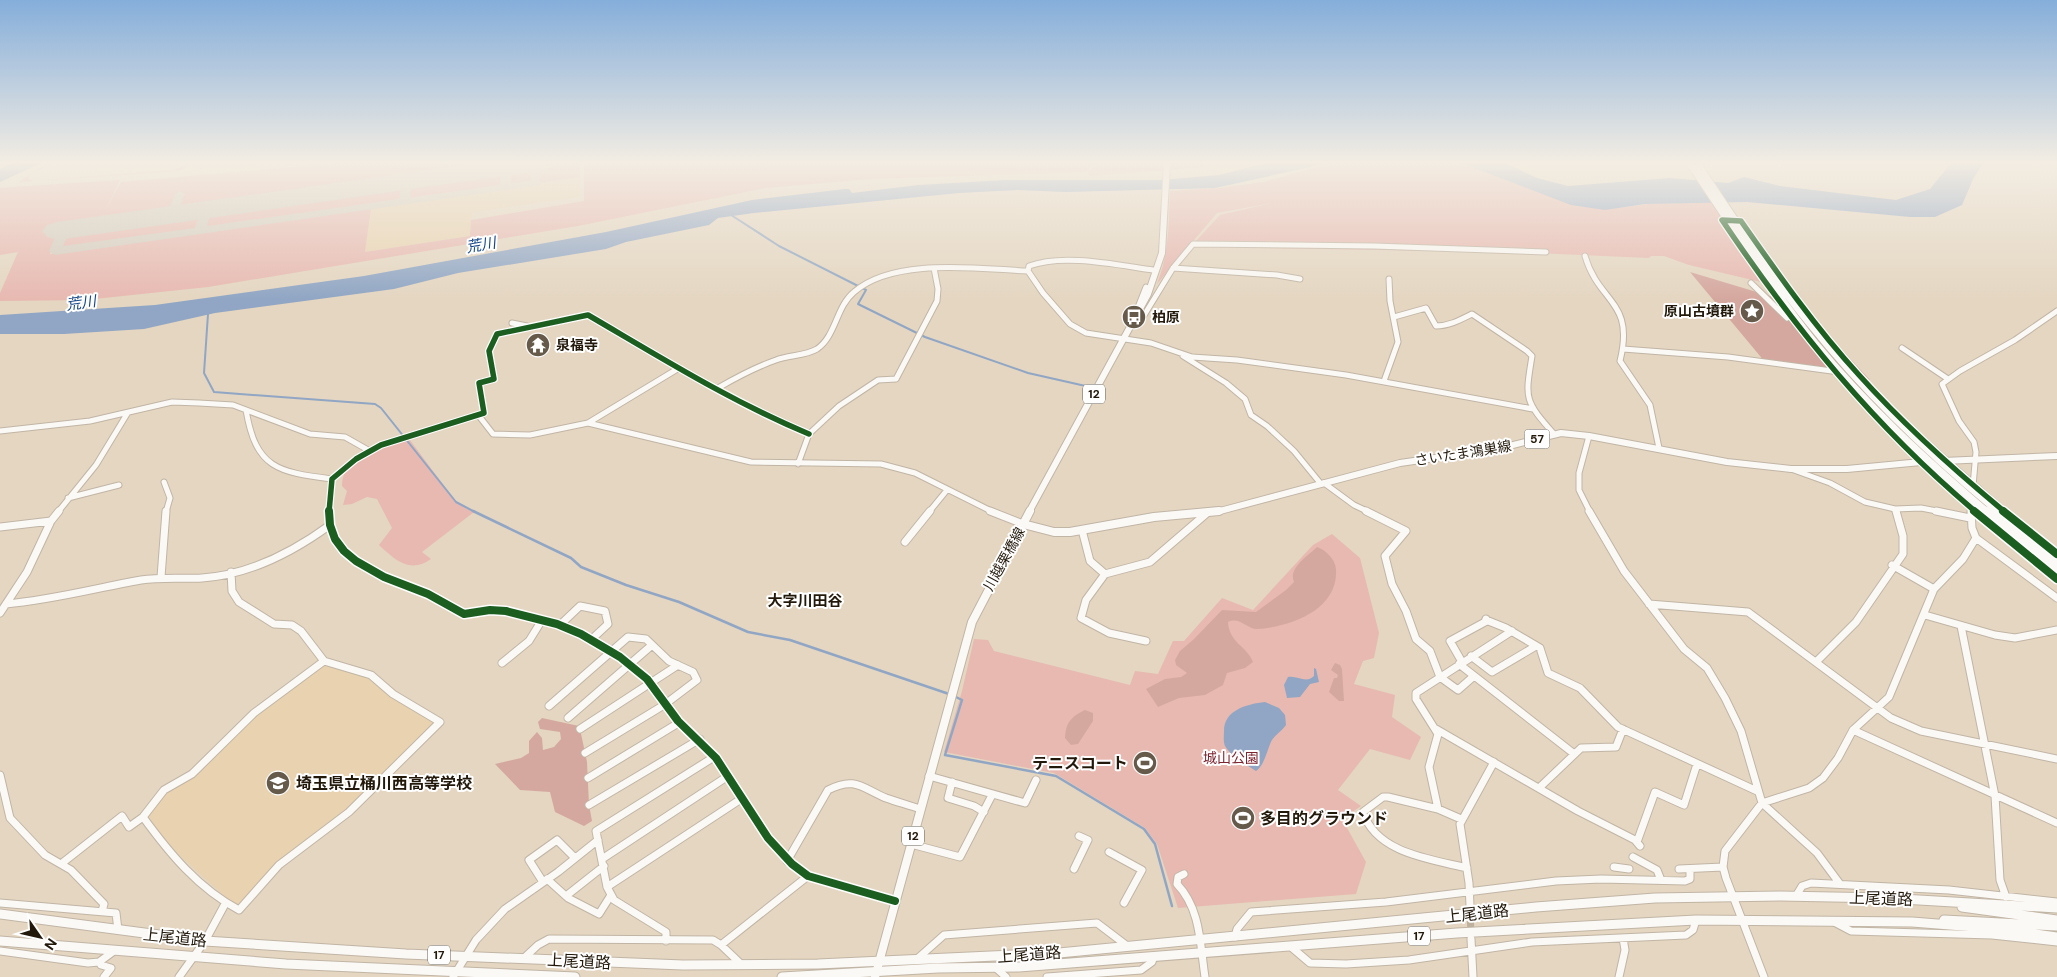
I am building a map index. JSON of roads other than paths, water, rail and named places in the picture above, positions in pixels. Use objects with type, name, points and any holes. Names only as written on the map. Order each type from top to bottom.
[{"type":"highway","points":[[1721,209],[1777,293],[1839,370],[1923,455],[1986,512],[2057,570]]},
{"type":"highway","points":[[1728,209],[1781,286],[1848,370],[1930,452],[2057,560]]},
{"type":"highway","name":"上尾道路","points":[[0,914],[205,941],[623,964],[742,965],[1060,953],[1126,945],[1235,937],[1536,907],[1655,898],[1796,896],[1885,898],[2057,908]]},
{"type":"highway","points":[[1885,898],[2057,920]]},
{"type":"highway","name":"上尾道路","points":[[782,977],[876,976],[938,968],[996,968],[1457,933],[1696,920],[1869,920],[1952,925],[2057,937]]},
{"type":"highway","points":[[1869,920],[1958,920],[2057,926]]},
{"type":"highway","name":"上尾道路","points":[[0,941],[286,964],[454,974],[575,977]]},
{"type":"main road","name":"川越栗橋線","points":[[876,976],[929,776],[976,612],[1138,316],[1160,262],[1165,209]]},
{"type":"main road","name":"さいたま鴻巣線","points":[[1023,524],[1054,532],[1082,530],[1154,517],[1207,513],[1233,508],[1400,463],[1497,449],[1554,434],[1570,433],[1727,462],[1791,470],[1847,469],[1920,462],[2057,456]]},
{"type":"street","points":[[2057,554],[1947,462],[1859,375],[1800,304],[1741,220],[1722,220],[1792,321],[1832,371],[1877,420],[1920,462],[2057,579]]},
{"type":"street","points":[[1146,287],[1135,315],[1143,317],[1172,270],[1193,244],[1374,246],[1546,252]]},
{"type":"street","points":[[1585,256],[1592,274],[1622,314],[1623,349],[1620,360],[1631,379],[1644,392],[1654,420],[1659,448]]},
{"type":"street","points":[[1750,262],[1770,260]]},
{"type":"street","points":[[1028,271],[1032,263],[1051,261],[1099,263],[1153,270]]},
{"type":"street","points":[[718,388],[762,365],[812,351],[820,346],[844,301],[864,284],[908,271],[934,268],[1028,271]]},
{"type":"street","points":[[798,464],[809,434],[845,402],[878,380],[896,379],[937,301],[938,289],[934,268]]},
{"type":"street","points":[[1028,271],[1043,293],[1070,324],[1086,333],[1125,338],[1168,347],[1192,357],[1302,368],[1384,381],[1533,410]]},
{"type":"street","points":[[1161,271],[1277,275],[1300,279]]},
{"type":"street","points":[[1384,381],[1398,342],[1389,279]]},
{"type":"street","points":[[1750,283],[1792,321]]},
{"type":"street","points":[[1394,317],[1426,308],[1436,326],[1440,326],[1456,322],[1472,314],[1532,356],[1531,369],[1528,376],[1527,399],[1533,410],[1554,434]]},
{"type":"street","points":[[2057,311],[2015,340],[1942,384],[1959,421],[1974,442],[1976,452],[1970,518],[1976,538],[2041,584],[2057,598]]},
{"type":"street","points":[[246,410],[247,422],[262,459],[271,465],[296,474],[332,479],[368,450],[422,431],[484,413],[479,383],[494,379],[488,351],[498,334],[529,326],[588,316],[678,368],[809,434]]},
{"type":"street","points":[[512,323],[529,326]]},
{"type":"street","points":[[1902,348],[1948,379]]},
{"type":"street","points":[[1623,349],[1667,354],[1728,357],[1859,375]]},
{"type":"street","points":[[1182,354],[1198,367],[1226,383],[1245,399],[1251,415],[1268,426],[1294,451],[1322,484],[1354,505],[1406,531],[1385,556],[1392,584],[1406,611],[1416,639],[1430,651],[1440,677],[1458,690],[1474,676]]},
{"type":"street","points":[[588,423],[678,368]]},
{"type":"street","points":[[0,431],[90,421],[128,414],[172,402],[233,405],[318,436],[345,436],[368,450]]},
{"type":"street","points":[[0,612],[26,572],[51,521],[96,465],[128,414]]},
{"type":"street","points":[[479,416],[492,434],[505,437],[543,434],[572,425],[588,423],[751,462],[798,464],[854,462],[887,464],[914,472],[947,490],[1023,524]]},
{"type":"street","points":[[1589,436],[1580,473],[1582,498],[1624,571],[1684,649],[1707,668],[1725,698],[1741,731],[1762,803],[1817,854],[1833,872],[1840,884]]},
{"type":"street","points":[[1791,470],[1830,483],[1865,502],[1895,508],[1922,508],[1970,518]]},
{"type":"street","points":[[332,479],[330,525],[349,556],[368,570],[433,596],[453,610],[466,614],[493,610],[542,620],[560,625],[592,640],[642,674],[664,705],[700,739],[728,776],[774,850],[808,876],[895,901]]},
{"type":"street","points":[[161,577],[164,520],[170,498],[164,482]]},
{"type":"street","points":[[68,498],[119,485]]},
{"type":"street","points":[[905,542],[947,490]]},
{"type":"street","points":[[1816,662],[1843,637],[1861,615],[1892,565],[1903,554],[1903,536],[1895,508]]},
{"type":"street","points":[[1146,641],[1109,633],[1081,618],[1086,600],[1105,574],[1150,562],[1207,513]]},
{"type":"street","points":[[0,527],[51,521]]},
{"type":"street","points":[[6,604],[42,602],[161,577],[204,578],[231,572],[287,553],[310,541],[330,525]]},
{"type":"street","points":[[1082,530],[1089,560],[1093,567],[1105,574]]},
{"type":"street","points":[[1764,977],[1723,867],[1724,851],[1762,803],[1809,788],[1823,778],[1838,758],[1854,730],[1889,697],[1912,639],[1925,615],[1934,589],[1963,559],[1976,538]]},
{"type":"street","points":[[1892,565],[1934,589]]},
{"type":"street","points":[[143,817],[172,858],[226,904],[241,910],[279,865],[349,812],[440,722],[393,694],[371,675],[324,661],[301,631],[292,625],[274,624],[239,602],[232,591],[231,572]]},
{"type":"street","points":[[1649,604],[1748,612],[1891,718],[1921,731],[2057,759]]},
{"type":"street","points":[[560,625],[580,606],[605,611],[608,624],[592,640]]},
{"type":"street","points":[[1925,615],[1995,635],[2015,638],[2057,630]]},
{"type":"street","points":[[1573,753],[1474,676],[1460,663],[1450,641],[1486,619],[1512,631],[1536,646],[1543,653],[1548,673],[1580,688],[1611,722],[1757,791]]},
{"type":"street","points":[[502,663],[529,641],[542,620]]},
{"type":"street","points":[[1961,626],[1996,796],[2000,880],[2006,897]]},
{"type":"street","points":[[1438,809],[1429,770],[1438,738],[1436,729],[1416,699],[1416,693],[1512,631]]},
{"type":"street","points":[[549,706],[628,637],[646,639],[669,661],[693,672],[697,680],[664,705],[585,753]]},
{"type":"street","points":[[568,718],[652,645]]},
{"type":"street","points":[[1471,656],[1492,672],[1536,646]]},
{"type":"street","points":[[61,864],[122,816],[129,827],[143,817],[164,790],[192,774],[254,713],[266,706],[324,661]]},
{"type":"street","points":[[580,729],[651,685],[678,665]]},
{"type":"street","points":[[588,778],[680,722]]},
{"type":"street","points":[[1436,729],[1639,844],[1655,792],[1684,805],[1698,764]]},
{"type":"street","points":[[1539,788],[1573,753],[1584,747],[1616,747],[1623,729]]},
{"type":"street","points":[[1854,730],[2057,824]]},
{"type":"street","points":[[589,805],[700,739]]},
{"type":"street","points":[[666,941],[666,932],[614,900],[607,887],[596,831],[714,757]]},
{"type":"street","points":[[1470,906],[1461,819],[1494,762]]},
{"type":"street","points":[[0,775],[4,783],[7,810],[10,818],[45,855],[71,870],[104,904],[102,911]]},
{"type":"street","points":[[566,896],[603,862],[728,776]]},
{"type":"street","points":[[929,776],[952,782],[991,797],[1025,804],[1036,780]]},
{"type":"street","points":[[952,782],[948,798],[974,806],[984,812]]},
{"type":"street","points":[[788,861],[828,790],[835,785],[861,784],[884,798],[920,809]]},
{"type":"street","points":[[911,844],[960,857],[991,797]]},
{"type":"street","points":[[1461,819],[1438,809],[1388,797],[1384,797],[1363,812],[1363,817],[1374,832],[1398,850],[1467,868]]},
{"type":"street","points":[[607,887],[741,799]]},
{"type":"street","points":[[1074,869],[1088,840],[1079,836]]},
{"type":"street","points":[[574,857],[558,840],[529,860],[545,881],[566,896],[599,914],[612,895]]},
{"type":"street","points":[[454,974],[504,908],[545,881],[598,840]]},
{"type":"street","points":[[1109,852],[1142,870],[1124,903]]},
{"type":"street","points":[[1633,857],[1656,870],[1662,880]]},
{"type":"street","points":[[1614,867],[1629,869]]},
{"type":"street","points":[[1679,869],[1723,867]]},
{"type":"street","points":[[1235,937],[1237,929],[1251,912],[1386,902],[1556,881],[1689,881],[1690,870]]},
{"type":"street","points":[[1184,874],[1178,877],[1178,884],[1188,897],[1194,910],[1205,977]]},
{"type":"street","points":[[721,945],[808,876]]},
{"type":"street","points":[[1796,896],[1806,883],[1949,890],[2057,902]]},
{"type":"street","points":[[0,903],[116,913],[119,924],[118,930]]},
{"type":"street","points":[[179,977],[205,941],[226,904]]},
{"type":"street","points":[[1290,946],[1310,963],[1322,965],[1401,961],[1532,942],[1686,935],[1692,930],[1696,920]]},
{"type":"street","points":[[1832,920],[1851,931],[1991,935],[2057,942]]},
{"type":"street","points":[[917,959],[944,935],[1097,923],[1126,945]]},
{"type":"street","points":[[1471,938],[1473,977]]},
{"type":"street","points":[[1619,977],[1625,950],[1623,938]]},
{"type":"street","points":[[524,958],[538,945],[549,939],[713,940],[742,965]]},
{"type":"street","points":[[0,951],[88,963],[99,962],[114,951]]},
{"type":"street","points":[[1047,977],[1141,970],[1152,962],[1154,956]]},
{"type":"street","points":[[99,962],[100,965],[111,968],[104,977]]},
{"type":"street","points":[[996,968],[1006,977]]},
{"type":"water","points":[[713,209],[799,209],[718,218],[709,225],[626,242],[606,249],[458,273],[394,289],[215,313],[144,329],[64,334],[0,334],[0,315],[155,305],[364,276],[606,232]]},
{"type":"water","points":[[1819,209],[1954,209],[1935,217],[1910,217]]},
{"type":"water","points":[[1314,668],[1316,669],[1319,682],[1310,684],[1300,697],[1287,698],[1284,685],[1288,677],[1311,678],[1314,676]]},
{"type":"water","points":[[1265,702],[1279,708],[1285,715],[1286,725],[1272,740],[1264,761],[1256,771],[1231,754],[1224,744],[1224,731],[1225,724],[1232,713],[1251,704]]},
{"type":"waterway","points":[[731,215],[779,246],[866,290],[858,304],[925,337],[1028,373],[1090,387]]},
{"type":"waterway","points":[[208,314],[204,373],[214,392],[375,404],[381,408],[456,502],[474,512]]},
{"type":"waterway","points":[[474,512],[571,558],[581,567],[626,585],[679,602],[748,632],[790,640],[949,694]]},
{"type":"waterway","points":[[954,696],[962,700],[945,755],[1056,776],[1144,829],[1155,844],[1172,906]]},
{"type":"tunnel","points":[[1470,911],[1471,934]]},
{"type":"place","name":"原山古墳群","points":[[1752,311]]},
{"type":"place","name":"柏原","points":[[1134,317]]},
{"type":"place","name":"泉福寺","points":[[538,345]]},
{"type":"place","name":"テニスコート","points":[[1145,763]]},
{"type":"place","name":"埼玉県立桶川西高等学校","points":[[278,783]]},
{"type":"place","name":"多目的グラウンド","points":[[1243,818]]},
{"type":"district","name":"大字川田谷","points":[[805,601]]},
{"type":"water label","name":"荒川","points":[[481,245]]},
{"type":"water label","name":"荒川","points":[[81,303]]},
{"type":"park label","name":"城山公園","points":[[1231,758]]}]
